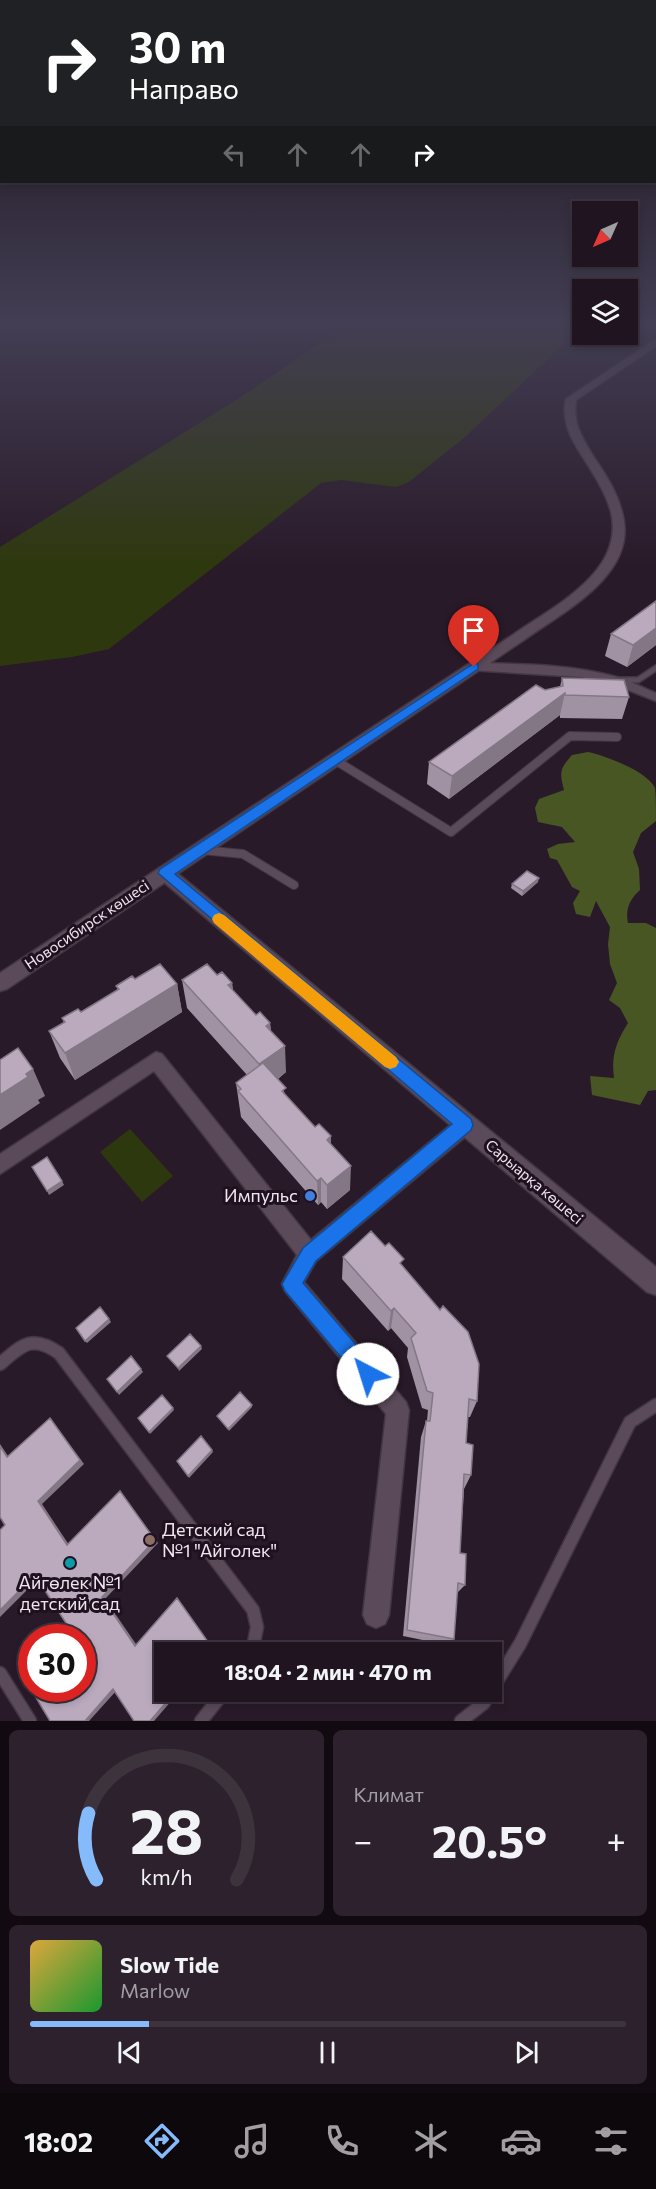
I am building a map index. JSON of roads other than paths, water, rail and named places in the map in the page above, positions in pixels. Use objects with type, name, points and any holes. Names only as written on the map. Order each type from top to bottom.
[{"type":"main road","name":"Новосибирск көшесі","points":[[0,983],[474,667],[587,588],[610,563],[616,552],[617,511],[604,479],[573,432],[568,405]]},
{"type":"main road","name":"Сарыарқа көшесі","points":[[165,873],[656,1283]]},
{"type":"street","points":[[474,667],[520,668],[614,680],[656,697]]},
{"type":"street","points":[[0,1165],[156,1060],[309,1254]]},
{"type":"street","points":[[376,1616],[398,1410],[292,1284],[309,1254],[465,1125]]},
{"type":"lane","points":[[614,680],[638,680],[656,668]]},
{"type":"lane","points":[[335,760],[451,832],[570,736],[617,736]]},
{"type":"lane","points":[[200,849],[243,854],[294,885]]},
{"type":"lane","points":[[0,1364],[25,1342],[48,1344],[59,1353],[253,1610],[257,1627],[254,1642]]},
{"type":"lane","points":[[502,1673],[520,1644],[630,1422],[656,1405]]},
{"type":"lane","points":[[0,1673],[30,1721]]},
{"type":"lane","points":[[201,1721],[216,1702]]},
{"type":"lane","points":[[461,1721],[484,1702]]},
{"type":"place","name":"Импульс","points":[[310,1196]]},
{"type":"place","name":"Детский сад №1 \"Айголек\"","points":[[150,1540]]},
{"type":"place","name":"Айгөлек №1 детский сад","points":[[70,1563]]}]
